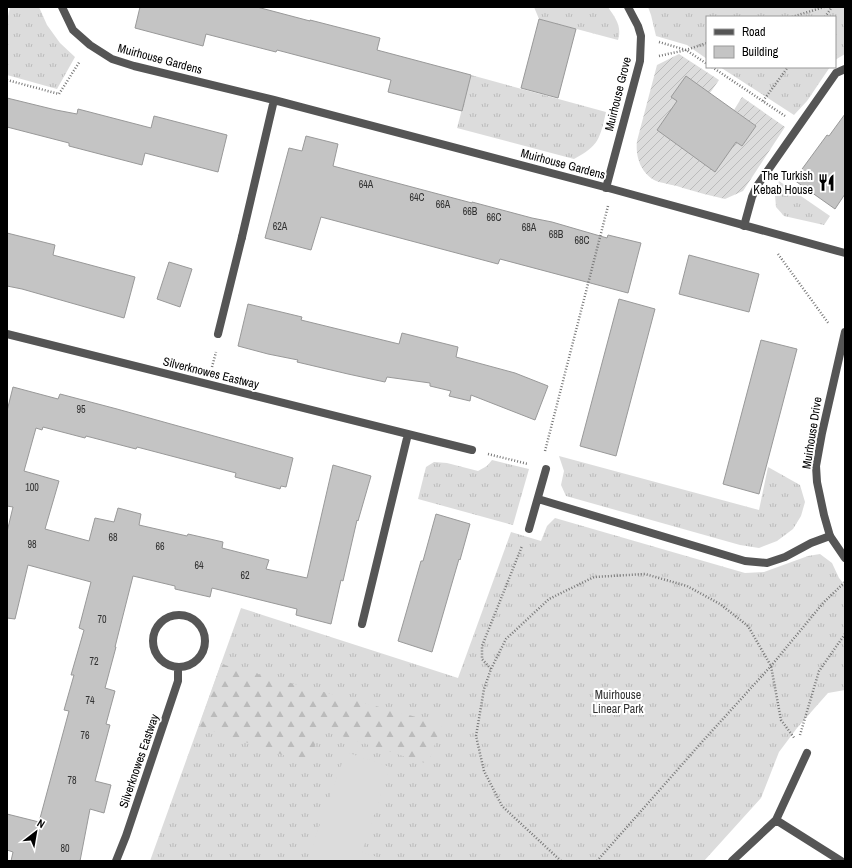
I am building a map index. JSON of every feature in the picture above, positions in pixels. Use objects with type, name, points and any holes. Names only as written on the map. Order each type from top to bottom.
[{"type":"street","name":"Muirhouse Gardens","points":[[62,7],[73,30],[90,45],[112,59],[134,66],[274,100],[845,253]]},
{"type":"street","name":"Muirhouse Grove","points":[[609,189],[640,61],[641,36],[638,26],[628,7]]},
{"type":"street","points":[[744,226],[752,197],[757,186],[836,74],[845,69]]},
{"type":"street","points":[[218,334],[274,100]]},
{"type":"street","name":"Muirhouse Drive","points":[[845,332],[816,466],[817,482],[830,536],[845,558]]},
{"type":"street","name":"Silverknowes Eastway","points":[[7,334],[472,450]]},
{"type":"street","points":[[362,624],[408,434]]},
{"type":"street","points":[[529,529],[546,469]]},
{"type":"street","points":[[538,499],[745,561],[767,563],[785,557],[811,543],[830,536]]},
{"type":"street","points":[[176,614],[193,618],[200,624],[204,631],[206,640],[204,649],[194,662],[186,666],[178,667],[169,665],[162,661],[156,654],[153,646],[155,629],[160,622],[176,614]]},
{"type":"street","name":"Silverknowes Eastway","points":[[116,861],[126,836],[178,680],[178,667]]},
{"type":"street","points":[[732,861],[776,820],[807,754]]},
{"type":"street","points":[[776,820],[841,861]]},
{"type":"path","points":[[795,16],[824,7]]},
{"type":"path","points":[[826,16],[832,7]]},
{"type":"path","points":[[641,36],[686,50],[706,63]]},
{"type":"path","points":[[640,61],[686,50],[706,43]]},
{"type":"path","points":[[7,80],[59,94],[90,45]]},
{"type":"path","points":[[714,68],[782,114]]},
{"type":"path","points":[[763,101],[787,68]]},
{"type":"path","points":[[472,450],[546,469],[544,456],[609,189]]},
{"type":"path","points":[[760,230],[842,342]]},
{"type":"path","points":[[207,384],[217,345],[218,334]]},
{"type":"path","points":[[491,669],[482,659],[482,646],[529,529]]},
{"type":"path","points":[[561,861],[502,806],[484,771],[476,736],[484,689],[491,669],[506,639],[550,599],[594,577],[645,574],[687,586],[720,604],[748,626],[771,666],[781,720],[807,754]]},
{"type":"path","points":[[596,861],[771,666],[824,602],[845,582]]},
{"type":"path","points":[[798,742],[819,671],[845,634]]},
{"type":"green space","points":[[10,7],[39,7],[47,25],[60,43],[75,57],[57,89],[7,75],[7,21]]},
{"type":"green space","points":[[534,7],[608,7],[616,19],[619,27],[618,40],[539,19]]},
{"type":"green space","points":[[648,7],[845,7],[845,54],[836,59],[836,16],[706,16],[706,58],[687,45],[656,36]]},
{"type":"green space","points":[[679,54],[719,80],[710,93],[677,101],[657,130],[715,171],[736,142],[742,146],[756,126],[734,110],[742,97],[785,127],[743,191],[725,199],[659,182],[653,179],[644,171],[637,154],[637,141],[657,65]]},
{"type":"green space","points":[[722,68],[829,68],[807,101],[794,115]]},
{"type":"green space","points":[[471,75],[606,112],[600,135],[589,150],[574,159],[457,128]]},
{"type":"green space","points":[[779,181],[830,216],[824,225],[784,216],[776,207],[775,195]]},
{"type":"green space","points":[[559,456],[759,510],[768,467],[800,485],[805,502],[801,516],[793,529],[777,541],[759,548],[740,545],[566,496],[561,485],[564,471]]},
{"type":"green space","points":[[492,460],[529,469],[513,525],[418,499],[426,467],[434,462],[447,463],[478,471],[487,466]]},
{"type":"green space","name":"Muirhouse Linear Park","points":[[555,518],[745,573],[764,572],[808,556],[820,554],[832,563],[839,578],[845,585],[845,690],[828,693],[797,728],[779,752],[761,798],[704,861],[150,861],[241,608],[458,678],[511,532],[541,541],[547,526]]},
{"type":"green space","points":[[221,664],[442,724],[428,764],[323,730],[306,763],[199,726]]},
{"type":"green space","points":[[346,752],[390,767],[362,852],[377,857],[376,861],[308,861],[315,838]]},
{"type":"building","points":[[140,7],[257,7],[380,38],[377,50],[471,75],[462,111],[388,92],[391,80],[277,50],[276,52],[206,34],[203,46],[135,28]]},
{"type":"building","points":[[539,19],[576,29],[558,98],[521,88]]},
{"type":"building","points":[[686,76],[756,126],[742,146],[736,142],[715,172],[657,130],[677,101],[671,97]]},
{"type":"building","points":[[7,98],[77,114],[78,109],[151,128],[154,116],[227,135],[218,172],[145,153],[142,165],[69,146],[69,143],[7,127]]},
{"type":"building","points":[[845,114],[845,194],[835,209],[794,180],[827,135],[829,136]]},
{"type":"building","points":[[306,136],[338,144],[333,166],[472,203],[552,222],[607,238],[608,235],[641,243],[628,293],[500,259],[498,264],[321,217],[311,250],[265,238],[289,148],[302,151]]},
{"type":"building","points":[[7,233],[55,245],[53,255],[135,277],[124,318],[7,286]]},
{"type":"building","points":[[689,255],[759,274],[749,312],[679,294]]},
{"type":"building","points":[[169,262],[192,269],[180,307],[157,299]]},
{"type":"building","points":[[619,299],[655,309],[616,456],[580,446]]},
{"type":"building","points":[[248,304],[302,317],[301,320],[399,344],[402,333],[458,347],[456,357],[515,373],[548,386],[535,420],[471,395],[470,401],[449,396],[451,391],[430,386],[430,383],[387,377],[385,382],[297,362],[298,360],[238,346]]},
{"type":"building","points":[[761,340],[797,349],[759,494],[723,484]]},
{"type":"building","points":[[13,387],[58,399],[60,394],[293,458],[286,487],[281,486],[280,489],[235,477],[236,473],[137,447],[136,449],[43,427],[42,430],[36,428],[24,471],[59,481],[45,529],[89,541],[95,518],[114,522],[118,508],[141,514],[139,525],[187,536],[188,534],[223,542],[222,548],[269,560],[266,569],[307,578],[333,465],[371,476],[358,521],[357,520],[343,581],[341,580],[331,624],[296,615],[297,609],[212,588],[210,597],[175,589],[175,586],[133,576],[105,688],[115,691],[106,724],[110,725],[95,781],[111,785],[104,813],[90,809],[80,861],[11,861],[13,852],[7,850],[7,814],[39,822],[69,711],[64,710],[74,675],[71,675],[84,630],[79,628],[91,582],[28,565],[15,619],[7,618],[7,532],[13,507],[7,506],[7,411]]},
{"type":"building","points":[[436,514],[470,524],[432,652],[398,641]]},
{"type":"place","name":"The Turkish Kebab House","points":[[826,183]]}]
